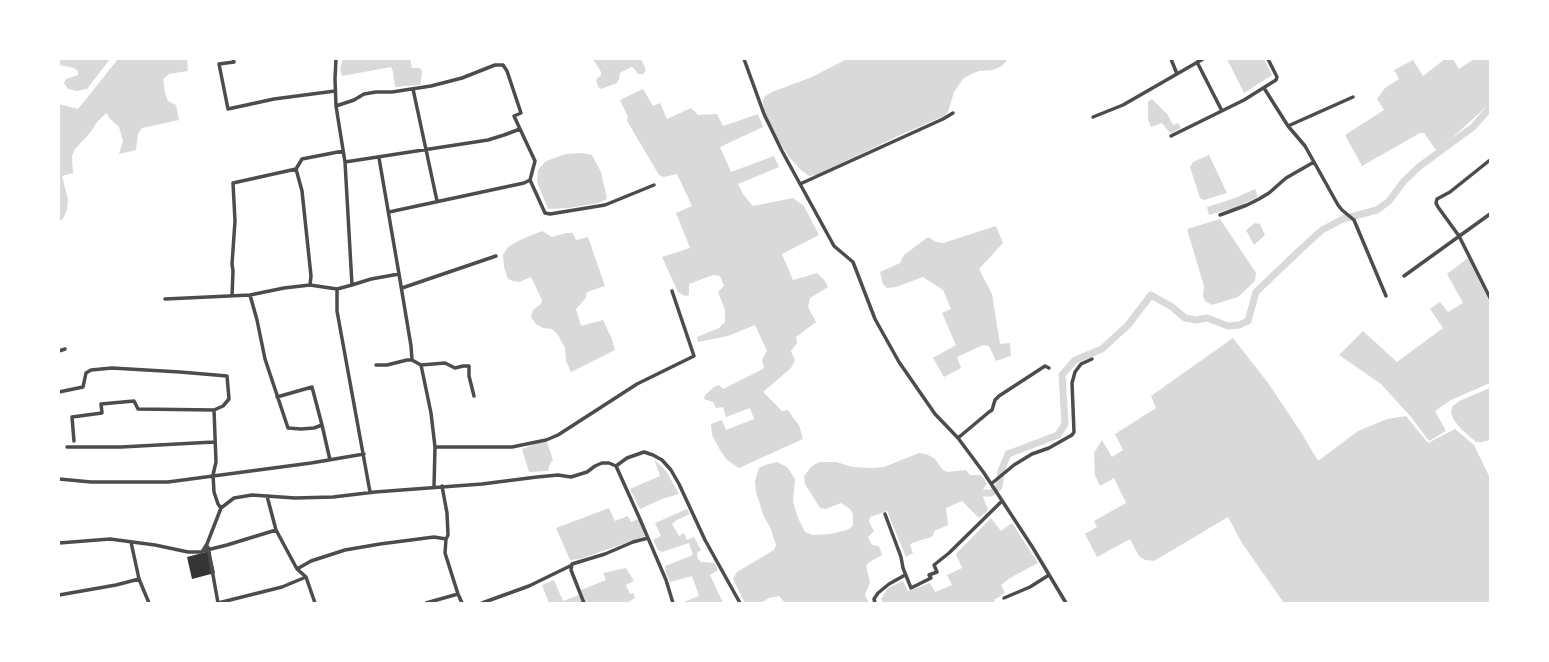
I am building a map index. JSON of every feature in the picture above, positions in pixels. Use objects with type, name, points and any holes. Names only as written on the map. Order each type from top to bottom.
[{"type":"street","points":[[234,59],[234,62],[219,64],[228,109],[274,99],[335,91]]},
{"type":"street","points":[[336,59],[336,106],[345,162],[352,285]]},
{"type":"street","points":[[744,59],[764,114],[834,246],[853,262],[875,320],[902,367],[935,414],[958,438],[991,484],[1066,603]]},
{"type":"street","points":[[1171,59],[1177,74]]},
{"type":"street","points":[[1093,117],[1123,105],[1202,59]]},
{"type":"street","points":[[1171,136],[1222,111],[1276,80],[1277,77],[1268,59]]},
{"type":"street","points":[[1197,62],[1222,111]]},
{"type":"street","points":[[336,106],[354,100],[364,94],[413,89],[442,83],[495,65],[503,65],[507,71],[521,113],[514,116],[535,161],[530,180],[545,213],[550,214],[605,205],[654,185]]},
{"type":"street","points":[[1264,88],[1288,126],[1305,146],[1342,210],[1354,220],[1386,296]]},
{"type":"street","points":[[413,89],[437,202]]},
{"type":"street","points":[[1288,126],[1353,97]]},
{"type":"street","points":[[800,184],[943,119],[953,113]]},
{"type":"street","points":[[345,162],[379,158],[406,152],[488,140],[520,129]]},
{"type":"street","points":[[310,285],[311,276],[302,191],[296,169],[302,159],[343,151]]},
{"type":"street","points":[[379,158],[402,288],[412,360]]},
{"type":"street","points":[[1490,160],[1474,174],[1450,192],[1442,196],[1436,202],[1459,236],[1490,298]]},
{"type":"street","points":[[1220,215],[1259,199],[1269,193],[1286,178],[1314,162]]},
{"type":"street","points":[[232,296],[232,264],[235,221],[233,183],[296,169]]},
{"type":"street","points":[[388,212],[524,184],[530,180]]},
{"type":"street","points":[[1404,276],[1490,214]]},
{"type":"street","points":[[402,288],[496,256]]},
{"type":"street","points":[[165,299],[250,295],[284,288],[310,285],[337,289],[371,279],[399,274]]},
{"type":"street","points":[[337,289],[338,319],[370,492]]},
{"type":"street","points":[[435,447],[512,447],[546,440],[558,435],[637,384],[694,356],[672,291]]},
{"type":"street","points":[[250,295],[265,359],[288,428],[314,428],[322,425]]},
{"type":"street","points":[[59,351],[65,349]]},
{"type":"street","points":[[991,484],[1014,464],[1026,457],[1049,448],[1072,435],[1074,432],[1072,383],[1075,372],[1081,364],[1092,359]]},
{"type":"street","points":[[376,365],[386,365],[412,360],[421,365],[445,362],[455,368],[469,366],[469,376],[474,396]]},
{"type":"street","points":[[421,365],[431,413],[435,447],[434,488]]},
{"type":"street","points":[[958,438],[992,410],[994,400],[999,396],[1045,366],[1049,368]]},
{"type":"street","points":[[59,392],[83,387],[86,372],[91,370],[112,368],[227,376],[229,399],[223,406],[214,410],[138,409],[134,401],[101,404],[102,413],[72,417],[74,440]]},
{"type":"street","points":[[278,397],[312,387],[330,460]]},
{"type":"street","points":[[214,410],[214,442],[216,462],[213,475],[214,492],[221,508]]},
{"type":"street","points":[[67,448],[121,447],[214,442]]},
{"type":"street","points":[[616,466],[627,458],[644,452],[662,460],[671,470],[679,484],[705,540],[740,603]]},
{"type":"street","points":[[59,479],[91,482],[168,482],[364,454]]},
{"type":"street","points":[[202,552],[207,544],[221,508],[234,498],[252,495],[295,498],[333,497],[370,492],[482,484],[537,477],[558,476],[571,478],[587,472],[602,463],[609,463],[616,466],[648,538],[673,603]]},
{"type":"street","points":[[442,486],[447,513],[448,535],[444,553],[462,603]]},
{"type":"street","points":[[267,496],[276,530],[297,569],[306,577],[315,603]]},
{"type":"street","points":[[885,514],[901,557],[905,575],[911,588],[931,578],[929,575],[937,572],[934,565],[950,553],[1002,501]]},
{"type":"street","points":[[59,543],[110,539],[188,552],[202,552],[208,549],[227,546],[276,530]]},
{"type":"street","points":[[297,569],[311,562],[346,550],[434,537],[446,539]]},
{"type":"street","points":[[482,603],[529,586],[570,566],[575,562],[648,538]]},
{"type":"street","points":[[131,542],[139,579],[149,603]]},
{"type":"street","points":[[207,544],[218,603],[282,587],[306,577]]},
{"type":"street","points":[[570,566],[584,603]]},
{"type":"street","points":[[875,603],[874,598],[878,593],[888,584],[905,575]]},
{"type":"street","points":[[1004,598],[1030,587],[1049,575]]},
{"type":"street","points":[[59,596],[116,586],[139,579]]},
{"type":"street","points":[[426,603],[458,594]]},
{"type":"shaded area","points":[[59,59],[110,59],[87,89],[77,91],[68,89],[64,83],[66,79],[78,75],[78,71],[74,68],[59,65]]},
{"type":"shaded area","points":[[118,59],[187,59],[188,71],[169,74],[163,79],[168,101],[176,105],[179,120],[142,128],[138,134],[136,150],[119,154],[123,141],[119,127],[110,119],[107,113],[104,115],[75,149],[72,156],[73,173],[62,176],[68,200],[67,210],[63,219],[59,221],[59,104],[78,109]]},
{"type":"shaded area","points":[[343,59],[410,59],[412,68],[420,68],[422,72],[420,85],[395,87],[391,67],[342,76],[340,68]]},
{"type":"shaded area","points":[[593,59],[641,59],[646,70],[643,74],[638,74],[633,67],[631,67],[620,73],[617,83],[601,89],[598,87],[596,80],[601,75],[601,72]]},
{"type":"shaded area","points":[[847,59],[1008,59],[1002,66],[993,70],[979,71],[963,79],[954,92],[948,112],[944,116],[900,135],[817,175],[809,176],[789,157],[778,139],[764,110],[763,101],[765,96],[772,92],[812,77]]},
{"type":"shaded area","points":[[1227,59],[1264,59],[1272,75],[1244,93]]},
{"type":"shaded area","points":[[1445,59],[1453,59],[1459,69],[1474,59],[1490,59],[1490,102],[1488,105],[1451,139],[1436,150],[1424,133],[1420,133],[1362,166],[1345,135],[1384,110],[1377,99],[1385,88],[1399,79],[1394,70],[1413,60],[1423,76]]},
{"type":"shaded area","points":[[643,89],[653,106],[660,103],[667,119],[691,108],[698,115],[717,114],[723,126],[758,114],[763,127],[720,147],[731,172],[774,156],[779,167],[738,184],[743,194],[753,206],[793,198],[804,206],[819,235],[782,254],[793,280],[817,273],[825,281],[828,287],[810,298],[808,307],[816,322],[796,337],[797,343],[791,351],[795,360],[791,368],[763,392],[782,411],[788,410],[799,425],[803,439],[739,468],[727,460],[720,450],[712,435],[711,424],[722,420],[726,430],[754,419],[750,408],[726,417],[723,407],[716,408],[713,402],[704,399],[705,395],[714,387],[719,385],[723,389],[764,368],[762,360],[767,351],[755,325],[728,336],[698,342],[697,337],[719,328],[725,322],[725,310],[718,292],[724,286],[720,276],[713,275],[689,284],[689,295],[685,296],[678,292],[662,257],[690,248],[676,213],[692,206],[677,174],[664,177],[659,175],[627,121],[628,117],[620,100]]},
{"type":"shaded area","points":[[1152,99],[1168,115],[1173,125],[1178,123],[1181,128],[1172,133],[1169,132],[1162,123],[1151,127],[1148,120],[1148,102]]},
{"type":"shaded area","points":[[582,153],[592,155],[601,172],[607,199],[598,203],[569,208],[548,209],[537,182],[538,170],[546,161],[566,154]]},
{"type":"shaded area","points":[[1209,155],[1227,193],[1204,200],[1200,198],[1190,167],[1193,162]]},
{"type":"shaded area","points":[[1255,189],[1258,197],[1237,207],[1209,215],[1207,207],[1235,198]]},
{"type":"shaded area","points":[[1220,219],[1256,273],[1255,281],[1238,297],[1212,305],[1205,301],[1203,296],[1204,286],[1187,229]]},
{"type":"shaded area","points":[[1255,223],[1260,224],[1265,235],[1254,245],[1246,230]]},
{"type":"shaded area","points":[[996,226],[1003,243],[979,269],[992,294],[1000,344],[1010,343],[1011,356],[996,361],[989,346],[983,345],[957,357],[961,368],[944,377],[933,358],[956,345],[942,313],[951,309],[943,290],[923,277],[896,287],[887,288],[883,284],[880,272],[900,263],[904,255],[928,237],[936,242],[943,243]]},
{"type":"shaded area","points":[[542,231],[552,237],[566,233],[573,233],[576,240],[588,237],[605,286],[587,292],[585,299],[576,309],[581,326],[603,320],[612,339],[615,350],[571,372],[566,361],[565,348],[558,335],[552,329],[543,328],[536,324],[531,317],[533,310],[541,304],[542,300],[531,277],[519,282],[513,281],[508,279],[504,267],[503,255],[508,247],[520,240]]},
{"type":"shaded area","points":[[1468,258],[1490,303],[1490,383],[1451,400],[1435,411],[1446,431],[1429,441],[1411,417],[1381,384],[1339,355],[1363,331],[1397,362],[1443,328],[1430,309],[1440,302],[1448,312],[1463,303],[1447,274]]},
{"type":"shaded area","points":[[1233,338],[1268,383],[1301,432],[1318,461],[1358,431],[1387,419],[1406,416],[1428,443],[1455,429],[1474,445],[1490,478],[1490,603],[1284,603],[1242,543],[1228,517],[1154,561],[1145,560],[1139,556],[1130,539],[1097,557],[1085,534],[1097,527],[1094,521],[1126,503],[1114,478],[1100,486],[1095,475],[1094,453],[1102,440],[1112,457],[1123,450],[1115,434],[1156,408],[1151,396]]},
{"type":"shaded area","points":[[1490,388],[1490,440],[1476,442],[1461,429],[1454,420],[1451,413],[1452,407],[1459,401]]},
{"type":"shaded area","points":[[547,442],[553,460],[548,471],[529,472],[522,449],[538,443]]},
{"type":"shaded area","points":[[919,453],[926,454],[934,458],[943,470],[948,472],[966,470],[970,475],[980,475],[983,477],[987,484],[981,492],[988,510],[979,518],[962,501],[946,508],[948,525],[934,531],[933,536],[912,543],[910,545],[913,553],[906,557],[887,511],[870,517],[869,522],[874,531],[868,537],[872,545],[879,546],[882,555],[868,563],[866,566],[870,582],[865,595],[869,603],[785,603],[779,596],[769,598],[760,603],[745,603],[733,579],[737,572],[774,550],[776,545],[770,527],[764,517],[756,492],[755,481],[759,468],[777,462],[787,467],[795,479],[793,502],[798,518],[805,532],[813,535],[830,534],[850,528],[853,525],[853,514],[850,509],[841,503],[826,509],[820,508],[805,484],[804,476],[811,467],[819,462],[836,462],[853,467],[884,467]]},
{"type":"shaded area","points":[[654,459],[666,471],[679,494],[662,499],[640,509],[630,489],[660,476]]},
{"type":"shaded area","points":[[609,508],[615,521],[628,516],[631,522],[638,519],[645,536],[580,559],[570,560],[556,528]]},
{"type":"shaded area","points":[[687,509],[690,514],[672,524],[679,536],[684,533],[687,540],[694,537],[701,550],[697,553],[698,559],[701,562],[715,563],[718,570],[710,575],[723,603],[681,603],[699,596],[692,576],[670,582],[665,566],[693,555],[689,543],[662,552],[658,550],[653,540],[661,536],[655,523]]},
{"type":"shaded area","points":[[991,518],[1001,531],[1012,523],[1038,563],[1010,578],[1001,585],[1005,593],[994,600],[995,603],[883,603],[881,599],[888,588],[903,581],[908,591],[930,583],[935,592],[952,585],[947,575],[962,568],[956,554]]},
{"type":"shaded area","points":[[626,568],[634,581],[626,585],[630,594],[633,593],[635,598],[627,603],[586,603],[581,590],[606,580],[603,573]]},
{"type":"shaded area","points":[[554,580],[563,601],[579,595],[582,603],[549,603],[542,585]]},
{"type":"building","points":[[210,551],[215,573],[192,579],[187,557]]},
{"type":"waterway","points":[[971,493],[991,493],[999,487],[1001,471],[1008,454],[1058,435],[1065,424],[1062,375],[1075,360],[1102,349],[1128,325],[1151,295],[1172,307],[1185,318],[1196,320],[1207,318],[1228,326],[1239,325],[1248,321],[1256,292],[1322,230],[1343,219],[1377,210],[1389,201],[1404,181],[1420,166],[1473,127],[1488,110],[1490,105]]}]
